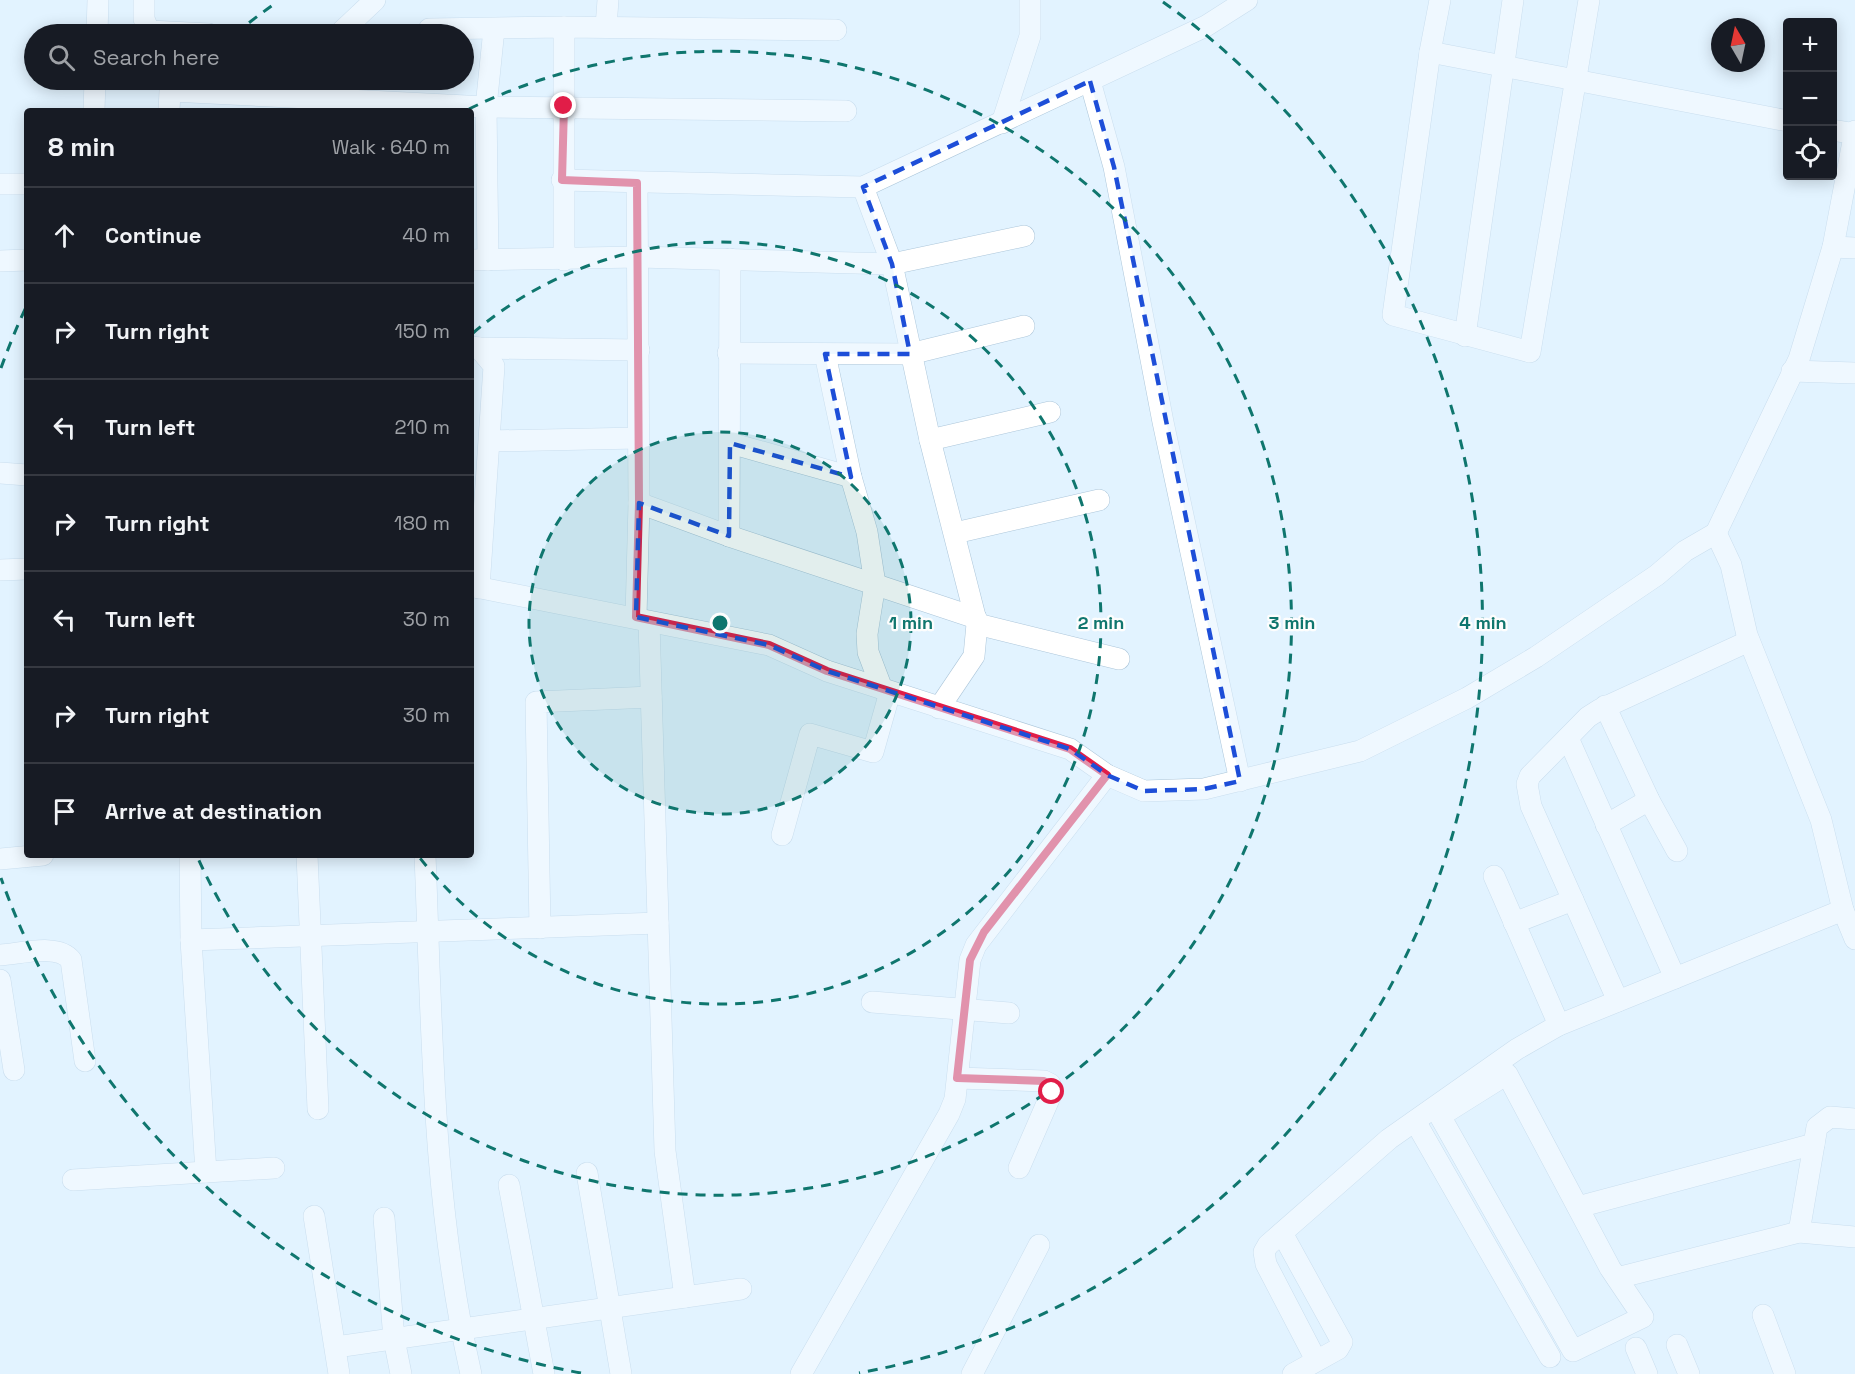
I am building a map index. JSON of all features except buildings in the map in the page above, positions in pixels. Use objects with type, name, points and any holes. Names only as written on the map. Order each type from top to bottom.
[{"type":"street","points":[[97,24],[98,0]]},
{"type":"street","points":[[144,0],[146,24]]},
{"type":"street","points":[[350,24],[375,0]]},
{"type":"street","points":[[606,27],[608,0]]},
{"type":"street","points":[[1002,123],[1030,36],[1030,0]]},
{"type":"street","points":[[562,180],[864,187],[1206,26],[1247,0]]},
{"type":"street","points":[[1440,0],[1430,52],[1393,315],[1530,352],[1589,0]]},
{"type":"street","points":[[1465,336],[1513,0]]},
{"type":"street","points":[[564,27],[562,180],[564,260]]},
{"type":"street","points":[[474,29],[606,27],[836,30]]},
{"type":"street","points":[[494,29],[479,175],[480,260],[639,257],[892,264],[1024,236]]},
{"type":"street","points":[[1430,52],[1783,120]]},
{"type":"street","points":[[1090,81],[1114,167],[1163,422],[1239,781]]},
{"type":"street","points":[[94,108],[95,90]]},
{"type":"street","points":[[169,108],[170,91],[325,104],[402,107],[564,106],[846,111]]},
{"type":"street","points":[[475,347],[494,366],[490,441],[475,587],[769,645],[827,671],[1070,749],[1107,775],[1144,791],[1204,789],[1360,751],[1467,698],[1536,657],[1657,575],[1685,551],[1716,533],[1799,359],[1833,247],[1855,132],[1837,130]]},
{"type":"street","points":[[637,183],[638,438],[642,620],[651,697],[665,1152],[685,1297]]},
{"type":"street","points":[[0,184],[24,184]]},
{"type":"street","points":[[864,187],[892,264],[930,440],[976,621],[974,656],[939,708]]},
{"type":"street","points":[[1833,247],[1855,248]]},
{"type":"street","points":[[729,536],[730,259]]},
{"type":"street","points":[[0,261],[24,260]]},
{"type":"street","points":[[728,353],[910,354],[1024,326]]},
{"type":"street","points":[[475,347],[639,350]]},
{"type":"street","points":[[782,835],[810,734],[873,752],[886,690],[868,652],[867,634],[875,584],[867,532],[851,477],[825,354]]},
{"type":"street","points":[[1792,371],[1855,373]]},
{"type":"street","points":[[930,440],[1050,412]]},
{"type":"street","points":[[490,441],[638,438]]},
{"type":"street","points":[[730,442],[851,477]]},
{"type":"street","points":[[0,474],[24,475]]},
{"type":"street","points":[[955,533],[1099,500]]},
{"type":"street","points":[[639,503],[976,621],[1119,658]]},
{"type":"street","points":[[1716,533],[1731,565],[1749,641],[1821,819],[1843,910],[1855,939]]},
{"type":"street","points":[[0,570],[24,569]]},
{"type":"street","points":[[1618,1001],[1531,806],[1527,784],[1530,776],[1588,717],[1605,706],[1749,641]]},
{"type":"street","points":[[540,928],[536,702],[651,697]]},
{"type":"street","points":[[1605,706],[1649,800],[1677,851]]},
{"type":"street","points":[[1568,738],[1675,978]]},
{"type":"street","points":[[801,1374],[949,1114],[955,1099],[970,960],[976,945],[1107,775]]},
{"type":"street","points":[[1606,825],[1649,800]]},
{"type":"street","points":[[0,859],[24,857]]},
{"type":"street","points":[[190,858],[191,940],[206,1172]]},
{"type":"street","points":[[307,858],[318,1109]]},
{"type":"street","points":[[425,858],[441,1200],[461,1329],[471,1374]]},
{"type":"street","points":[[1494,876],[1559,1025]]},
{"type":"street","points":[[1514,923],[1573,900]]},
{"type":"street","points":[[1316,1360],[1264,1258],[1268,1245],[1389,1139],[1517,1049],[1559,1025],[1843,910]]},
{"type":"street","points":[[191,940],[658,924]]},
{"type":"street","points":[[0,955],[56,951],[66,954],[71,960],[85,1061]]},
{"type":"street","points":[[0,980],[14,1070]]},
{"type":"street","points":[[872,1002],[1009,1013]]},
{"type":"street","points":[[1507,1074],[1578,1208],[1617,1278],[1643,1317],[1573,1351],[1440,1116],[1507,1074]]},
{"type":"street","points":[[957,1078],[1044,1081],[1050,1084],[1052,1092],[1018,1168]]},
{"type":"street","points":[[1799,1232],[1816,1127],[1822,1120],[1830,1117],[1855,1119]]},
{"type":"street","points":[[1415,1121],[1550,1357]]},
{"type":"street","points":[[1578,1208],[1814,1144]]},
{"type":"street","points":[[73,1180],[274,1168]]},
{"type":"street","points":[[587,1173],[621,1374]]},
{"type":"street","points":[[509,1185],[544,1374]]},
{"type":"street","points":[[314,1216],[339,1374]]},
{"type":"street","points":[[384,1218],[394,1339],[401,1374]]},
{"type":"street","points":[[1617,1278],[1799,1232],[1855,1238]]},
{"type":"street","points":[[1282,1233],[1342,1342],[1338,1349],[1293,1374]]},
{"type":"street","points":[[972,1374],[1039,1245]]},
{"type":"street","points":[[336,1347],[741,1289]]},
{"type":"street","points":[[1763,1315],[1785,1374]]},
{"type":"street","points":[[1677,1345],[1689,1374]]},
{"type":"street","points":[[1636,1348],[1647,1374]]},
{"type":"highlighted area","points":[[1090,81],[1114,167],[1240,781],[1204,789],[1144,791],[1107,775],[1070,749],[827,671],[769,645],[636,617],[639,503],[729,536],[730,443],[851,477],[825,354],[910,354],[892,264],[863,187]]},
{"type":"route","points":[[564,106],[562,180],[637,183],[639,503],[636,617],[649,622],[769,645],[827,671],[1070,749],[1107,775],[1060,838],[984,932],[970,960],[957,1078],[1044,1081],[1050,1084],[1052,1092]]}]
